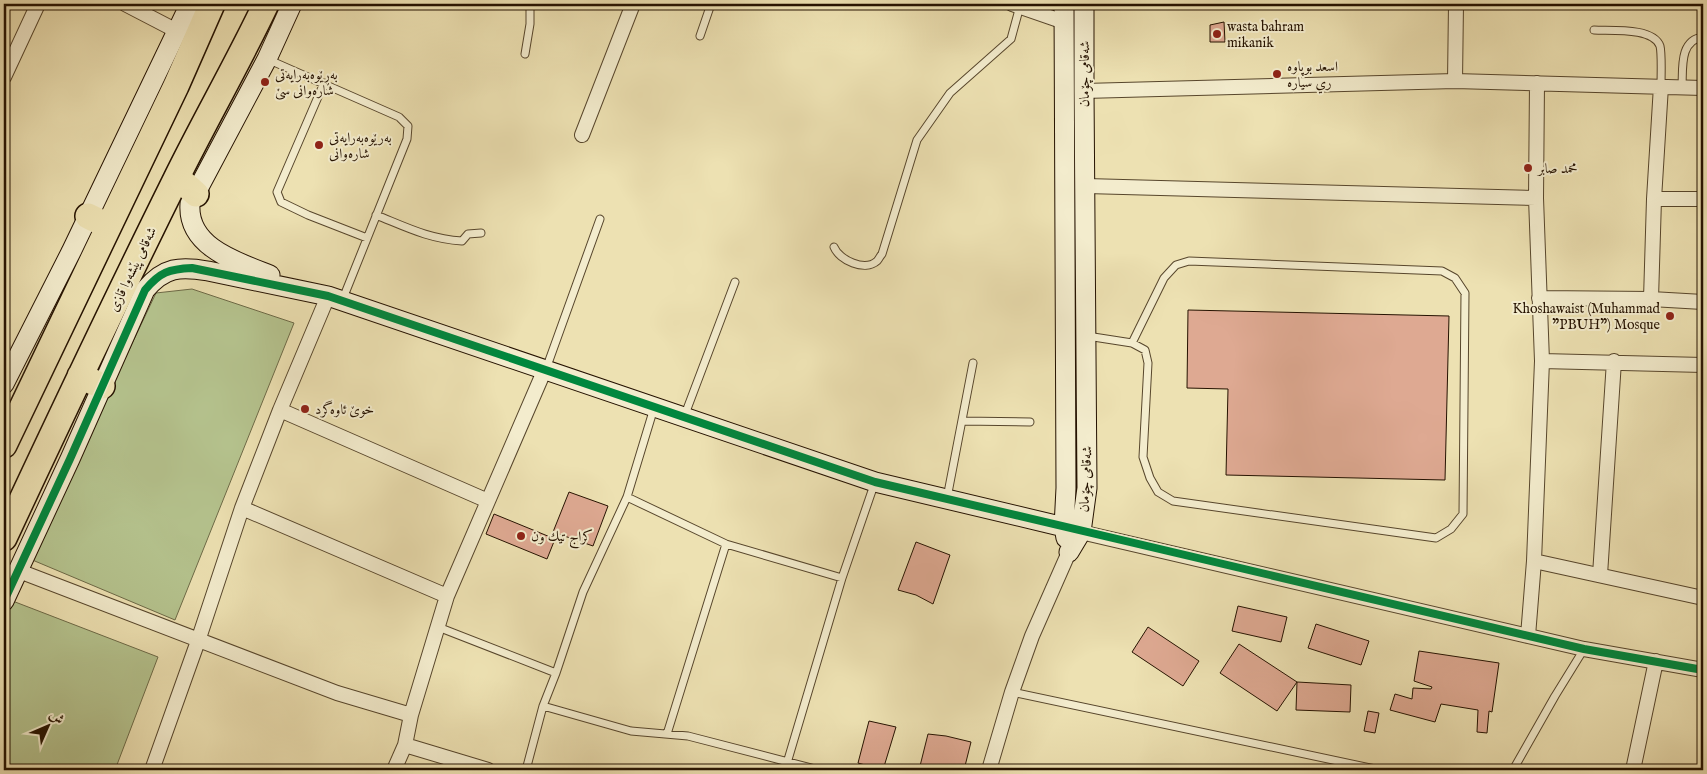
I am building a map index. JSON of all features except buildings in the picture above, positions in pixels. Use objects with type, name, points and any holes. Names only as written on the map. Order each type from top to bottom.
[{"type":"highway","points":[[256,54],[260,4]]},
{"type":"highway","name":"شەقامی پێشەوا قازی","points":[[4,538],[177,177],[256,54],[266,4]]},
{"type":"highway","points":[[4,446],[98,221],[176,86],[206,5]]},
{"type":"highway","points":[[177,177],[196,194]]},
{"type":"highway","points":[[80,376],[102,386]]},
{"type":"street","points":[[4,77],[38,4]]},
{"type":"street","points":[[125,4],[178,31]]},
{"type":"street","points":[[292,4],[256,54],[190,204],[190,219],[194,230],[210,246],[243,264],[328,297],[875,482],[1584,649],[1703,670]]},
{"type":"street","points":[[582,135],[633,4]]},
{"type":"street","name":"شەقامی چۆمان","points":[[1069,552],[1073,530],[1087,488],[1084,4]]},
{"type":"street","points":[[1455,81],[1456,4]]},
{"type":"street","points":[[4,384],[98,221],[178,31],[206,5]]},
{"type":"street","points":[[1016,5],[1064,13]]},
{"type":"street","name":"شەقامی چۆمان","points":[[1064,13],[1066,488],[1073,530]]},
{"type":"street","points":[[1084,91],[1455,81],[1703,88]]},
{"type":"street","points":[[1528,636],[1534,561],[1542,361],[1536,198],[1537,83]]},
{"type":"street","points":[[1651,300],[1654,199],[1662,86]]},
{"type":"street","points":[[1086,186],[1536,198]]},
{"type":"street","points":[[1654,199],[1703,199]]},
{"type":"street","points":[[4,601],[145,290],[153,281],[169,270],[192,268],[328,297]]},
{"type":"street","points":[[152,770],[198,641],[242,508],[280,410],[328,297]]},
{"type":"street","points":[[1539,298],[1703,302]]},
{"type":"street","points":[[1542,361],[1614,361],[1703,365]]},
{"type":"street","points":[[1600,575],[1614,361]]},
{"type":"street","points":[[394,770],[405,745],[411,716],[447,596],[545,369]]},
{"type":"street","points":[[280,410],[488,501]]},
{"type":"street","points":[[1066,488],[1087,488]]},
{"type":"street","points":[[242,508],[447,596]]},
{"type":"street","points":[[989,770],[1012,692],[1032,636],[1069,552]]},
{"type":"street","points":[[1534,561],[1703,598]]},
{"type":"street","points":[[19,571],[337,694],[411,716]]},
{"type":"street","points":[[1633,770],[1656,661]]},
{"type":"street","points":[[405,745],[488,770]]},
{"type":"lane","points":[[525,54],[530,24],[530,4]]},
{"type":"lane","points":[[700,36],[712,4]]},
{"type":"lane","points":[[834,248],[836,253],[855,264],[868,265],[876,262],[882,254],[917,140],[950,93],[1011,39],[1016,5]]},
{"type":"lane","points":[[1594,30],[1644,33],[1654,38],[1660,46],[1662,86]]},
{"type":"lane","points":[[1682,87],[1684,52],[1688,44],[1696,38],[1703,37]]},
{"type":"lane","points":[[256,54],[399,117],[408,126],[407,139],[367,238],[328,297]]},
{"type":"lane","points":[[324,83],[277,192],[282,202],[308,215],[367,238]]},
{"type":"lane","points":[[376,215],[443,240],[462,241],[468,234],[481,233]]},
{"type":"lane","points":[[545,369],[600,219]]},
{"type":"lane","points":[[1086,336],[1132,343],[1145,350],[1148,363],[1143,457],[1150,478],[1158,492],[1173,501],[1436,538],[1451,529],[1463,514],[1465,293],[1455,278],[1442,271],[1189,261],[1176,265],[1164,278],[1132,343]]},
{"type":"lane","points":[[684,418],[735,282]]},
{"type":"lane","points":[[946,500],[973,363]]},
{"type":"lane","points":[[526,770],[543,706],[583,592],[627,497],[654,408]]},
{"type":"lane","points":[[962,420],[1030,422]]},
{"type":"lane","points":[[787,763],[842,578],[875,482]]},
{"type":"lane","points":[[627,497],[726,544],[842,578]]},
{"type":"lane","points":[[667,734],[726,544]]},
{"type":"lane","points":[[438,627],[556,672]]},
{"type":"lane","points":[[1513,770],[1584,649]]},
{"type":"lane","points":[[1012,692],[1380,770]]},
{"type":"lane","points":[[543,706],[632,731],[688,736],[819,770]]},
{"type":"green space","points":[[192,289],[294,323],[175,620],[30,559],[156,293]]},
{"type":"green space","points":[[10,600],[158,657],[115,770],[12,770],[4,766],[4,613]]},
{"type":"cycle path","points":[[4,601],[145,290],[160,275],[177,269],[192,268],[328,296],[875,482],[1584,649],[1703,670]]},
{"type":"place","name":"wasta bahram mikanik","points":[[1217,34]]},
{"type":"place","name":"اسعد بوپاوه ري سياره","points":[[1277,74]]},
{"type":"place","name":"بەڕێوەبەرایەتی شارەوانی سێ","points":[[265,82]]},
{"type":"place","name":"بەرێوەبەرایەتی شارەوانی","points":[[319,145]]},
{"type":"place","name":"محمد صابر","points":[[1528,168]]},
{"type":"place","name":"Khoshawaist (Muhammad \"PBUH\") Mosque","points":[[1670,316]]},
{"type":"place","name":"خوێ ئاوەگرد","points":[[305,409]]},
{"type":"place","name":"كراج تيك ون","points":[[521,536]]}]
